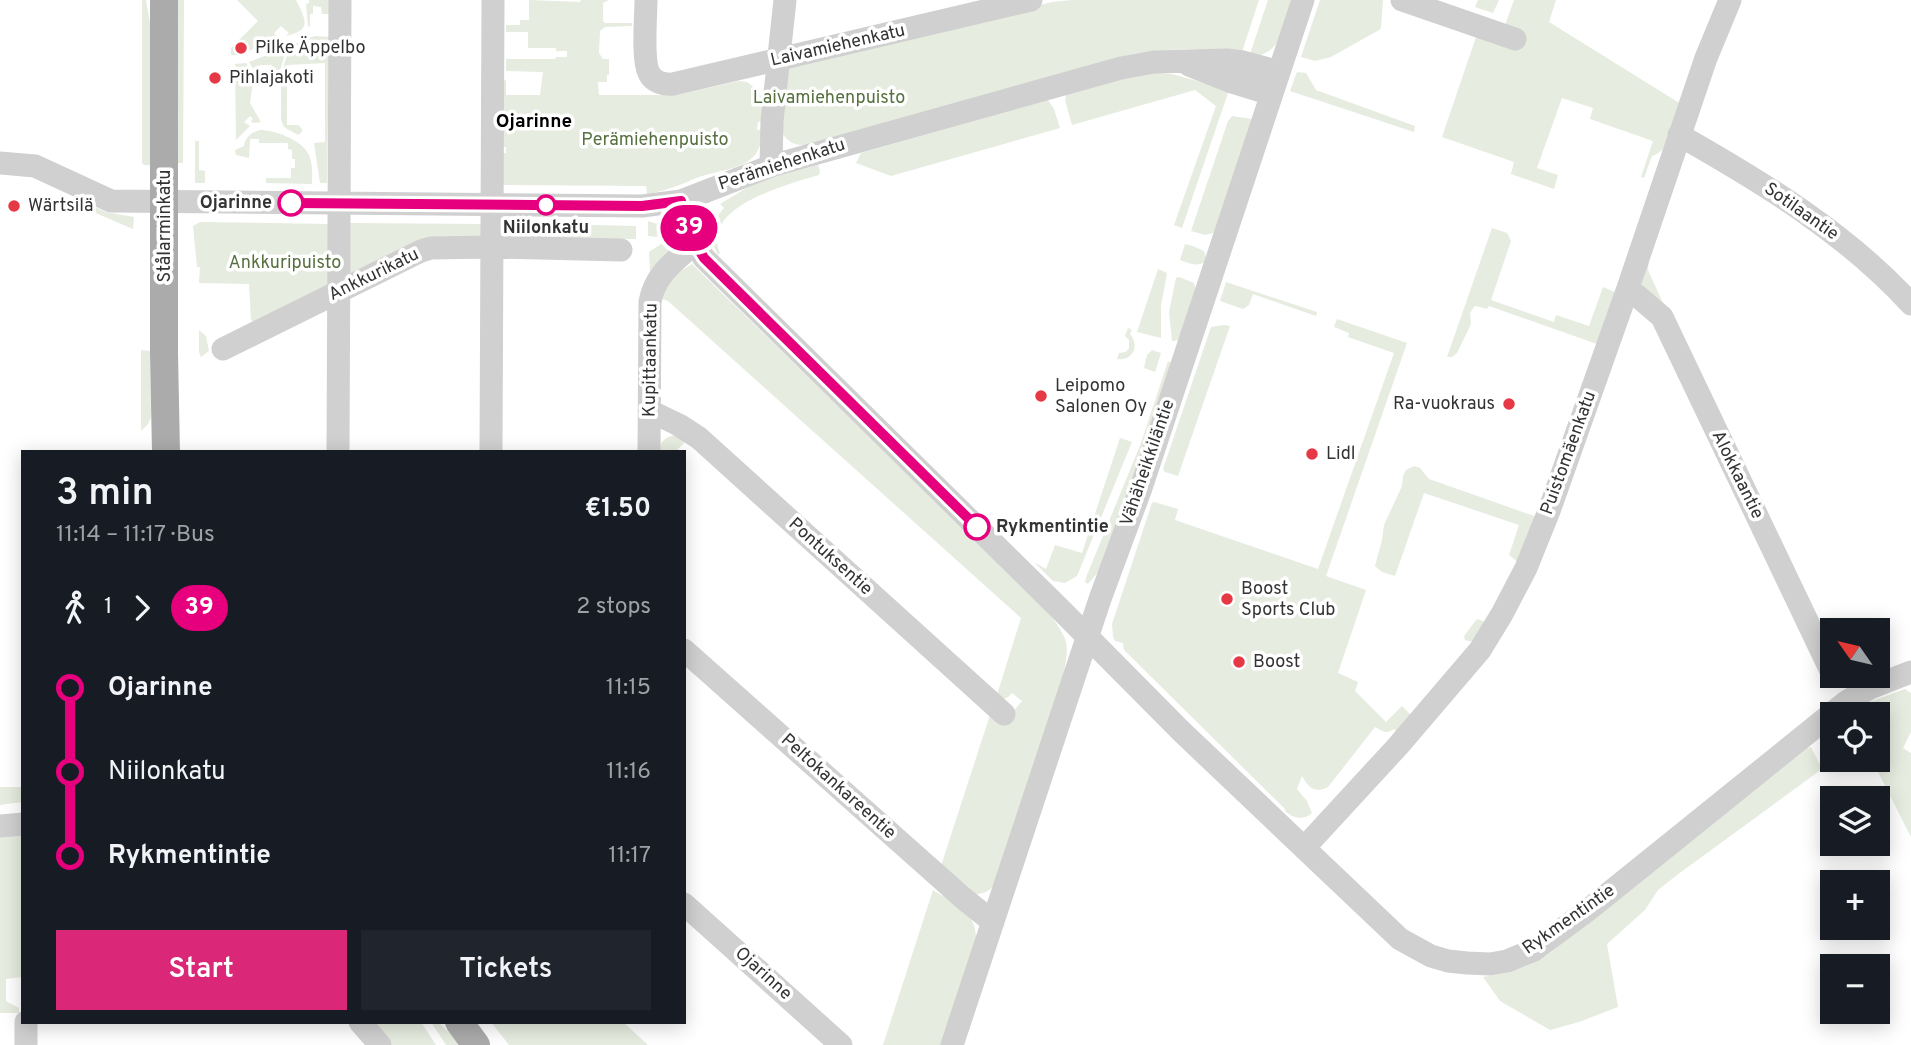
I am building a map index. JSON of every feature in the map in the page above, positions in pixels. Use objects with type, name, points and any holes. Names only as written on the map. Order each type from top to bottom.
[{"type":"main road","name":"Stålarminkatu","points":[[164,0],[166,450]]},
{"type":"main road","points":[[460,1024],[476,1045]]},
{"type":"street","points":[[338,450],[340,0]]},
{"type":"street","points":[[491,450],[493,0]]},
{"type":"street","name":"Laivamiehenkatu","points":[[646,0],[648,72],[654,80],[673,85],[1031,0]]},
{"type":"street","points":[[771,166],[777,60],[785,0]]},
{"type":"street","name":"Vähäheikkiläntie","points":[[952,1045],[1303,0]]},
{"type":"street","points":[[1402,0],[1515,39]]},
{"type":"street","name":"Puistomäenkatu","points":[[1304,848],[1398,746],[1478,653],[1526,568],[1549,511],[1628,288],[1706,58],[1730,0]]},
{"type":"street","name":"Perämiehenkatu","points":[[0,163],[35,166],[111,201],[642,206],[681,201],[771,166],[1121,68],[1154,62],[1227,60],[1279,72]]},
{"type":"street","name":"Perämiehenkatu","points":[[1182,62],[1271,94]]},
{"type":"street","name":"Sotilaantie","points":[[1679,135],[1808,214],[1869,264],[1911,304]]},
{"type":"street","name":"Rykmentintie","points":[[681,201],[695,243],[704,258],[1181,730],[1400,939],[1431,956],[1476,964],[1507,961],[1534,950],[1588,910],[1820,723]]},
{"type":"street","name":"Kupittaankatu","points":[[649,450],[650,302],[655,283],[663,272],[695,243]]},
{"type":"street","name":"Ankkurikatu","points":[[223,349],[430,248],[621,250]]},
{"type":"street","name":"Alokkaantie","points":[[1628,288],[1662,317],[1820,647]]},
{"type":"street","name":"Pontuksentie","points":[[650,411],[699,438],[1003,714]]},
{"type":"street","name":"Peltokankareentie","points":[[686,652],[993,922]]},
{"type":"street","name":"Rykmentintie","points":[[1846,702],[1870,688],[1911,672]]},
{"type":"street","name":"Alokkaantie","points":[[1840,688],[1846,702]]},
{"type":"street","points":[[0,827],[21,824]]},
{"type":"street","name":"Ojarinne","points":[[686,906],[841,1045]]},
{"type":"street","points":[[26,1024],[26,1045]]},
{"type":"street","points":[[362,1024],[380,1045]]},
{"type":"green space","points":[[142,0],[146,0],[150,23],[151,165],[142,163]]},
{"type":"green space","points":[[176,0],[184,0],[183,163],[178,163]]},
{"type":"green space","points":[[237,0],[296,0],[303,14],[303,28],[286,36],[289,33],[281,26],[274,33],[281,40],[279,42],[245,51],[241,55],[231,55],[231,48],[258,21]]},
{"type":"green space","points":[[309,0],[330,0],[330,14],[322,14],[321,7],[313,6],[310,27],[306,4]]},
{"type":"green space","name":"Perämiehenpuisto","points":[[529,0],[609,0],[603,3],[605,23],[632,23],[632,26],[605,27],[600,31],[599,53],[603,59],[609,59],[609,75],[607,82],[598,82],[599,95],[676,95],[739,81],[747,82],[759,91],[764,108],[763,121],[758,122],[757,130],[763,129],[757,153],[739,166],[647,194],[646,186],[501,185],[503,153],[506,153],[506,147],[500,147],[501,82],[506,80],[506,95],[540,95],[543,72],[506,71],[506,59],[567,57],[567,51],[556,51],[556,48],[528,48],[528,32],[506,32],[506,25],[520,25],[520,20],[529,20]]},
{"type":"green space","name":"Laivamiehenpuisto","points":[[1259,0],[1241,55],[1187,50],[1133,54],[816,144],[797,144],[789,141],[782,133],[784,76],[789,67],[1052,2]]},
{"type":"green space","points":[[1268,0],[1295,0],[1285,29],[1275,45],[1269,51],[1249,57]]},
{"type":"green space","points":[[1320,0],[1383,0],[1381,28],[1331,57],[1315,61],[1301,57]]},
{"type":"green space","points":[[1478,0],[1499,0],[1493,13],[1475,7]]},
{"type":"green space","points":[[1514,0],[1556,0],[1549,22],[1681,104],[1668,142],[1652,156],[1644,178],[1641,177],[1653,141],[1590,119],[1593,108],[1562,98],[1537,168],[1558,175],[1554,189],[1511,174],[1514,162],[1442,137],[1477,34],[1499,42]]},
{"type":"green space","points":[[315,36],[329,37],[327,183],[320,183],[314,143],[325,142],[325,63],[287,65],[287,125],[298,125],[302,132],[298,135],[284,127],[281,120],[285,61],[297,43]]},
{"type":"green space","points":[[285,48],[276,77],[265,73],[272,71],[272,65],[260,65],[262,75],[257,75],[249,62]]},
{"type":"green space","points":[[246,63],[254,75],[250,103],[261,122],[253,123],[250,116],[244,122],[250,126],[236,140],[235,64]]},
{"type":"green space","points":[[1151,72],[1172,74],[1229,90],[1182,228],[1174,225],[1216,106],[1195,90],[1072,125],[1065,100],[1067,91]]},
{"type":"green space","points":[[1297,72],[1306,73],[1316,90],[1415,126],[1414,132],[1290,91]]},
{"type":"green space","points":[[1048,100],[1060,128],[891,176],[856,163],[861,153]]},
{"type":"green space","points":[[1232,116],[1252,119],[1217,232],[1205,235],[1191,231],[1228,121]]},
{"type":"green space","points":[[260,130],[288,137],[306,150],[311,162],[312,184],[266,183],[266,178],[291,178],[295,159],[292,159],[292,150],[288,149],[288,143],[259,143],[259,139],[250,139],[249,158],[236,155],[235,150],[244,146],[249,135]]},
{"type":"green space","points":[[195,141],[199,141],[199,170],[205,171],[205,183],[195,183]]},
{"type":"green space","points":[[818,165],[819,175],[769,192],[734,210],[722,223],[717,237],[720,253],[718,255],[712,231],[724,208],[720,204],[758,181]]},
{"type":"green space","points":[[79,200],[106,212],[134,217],[133,229],[77,205],[75,201]]},
{"type":"green space","points":[[648,221],[670,228],[656,237],[648,236]]},
{"type":"green space","name":"Ankkuripuisto","points":[[200,222],[329,224],[329,282],[326,288],[251,321],[249,284],[199,283],[200,267],[197,267],[193,226]]},
{"type":"green space","points":[[349,223],[483,224],[481,236],[350,279]]},
{"type":"green space","points":[[504,223],[636,226],[636,239],[507,238],[503,236]]},
{"type":"green space","points":[[1492,228],[1507,233],[1511,241],[1491,300],[1554,322],[1556,315],[1589,326],[1603,287],[1615,292],[1597,344],[1489,306],[1487,309],[1476,306],[1470,313],[1471,324],[1457,353],[1447,357]]},
{"type":"green space","points":[[676,234],[682,240],[651,272],[649,252]]},
{"type":"green space","points":[[1185,244],[1204,251],[1207,261],[1191,264],[1180,260]]},
{"type":"green space","points":[[1649,255],[1648,270],[1671,321],[1643,287],[1643,273]]},
{"type":"green space","points":[[692,264],[1043,605],[1065,638],[1067,652],[1059,691],[994,886],[986,892],[979,894],[965,891],[940,869],[990,715],[1003,724],[1022,701],[1012,693],[1009,697],[996,698],[1021,618],[668,301],[660,298],[660,284]]},
{"type":"green space","points":[[1158,269],[1167,273],[1161,306],[1161,338],[1137,332]]},
{"type":"green space","points":[[1176,278],[1194,283],[1197,294],[1180,340],[1172,341],[1169,312]]},
{"type":"green space","points":[[1226,282],[1317,312],[1316,316],[1253,294],[1249,305],[1243,309],[1220,301]]},
{"type":"green space","name":"Boost","points":[[1337,319],[1407,343],[1326,576],[1366,590],[1338,673],[1358,682],[1355,691],[1386,722],[1402,706],[1412,716],[1397,732],[1394,729],[1384,732],[1375,727],[1328,787],[1319,790],[1312,788],[1302,776],[1297,789],[1307,801],[1312,813],[1298,818],[1285,811],[1124,650],[1123,643],[1115,641],[1112,624],[1154,502],[1178,509],[1175,520],[1318,569],[1394,353],[1348,337],[1349,333],[1334,327]]},
{"type":"green space","points":[[1230,326],[1178,476],[1165,472],[1163,469],[1211,327]]},
{"type":"green space","points":[[1128,328],[1132,330],[1130,334],[1134,343],[1133,352],[1127,358],[1117,359],[1119,353],[1126,352],[1129,348],[1129,340],[1125,336]]},
{"type":"green space","points":[[199,330],[206,336],[209,351],[201,357],[199,352]]},
{"type":"green space","points":[[141,350],[150,351],[151,417],[141,431]]},
{"type":"green space","points":[[1152,350],[1161,353],[1155,372],[1144,368],[1147,355]]},
{"type":"green space","points":[[1168,361],[1173,364],[1144,450],[1100,570],[1088,584],[1085,582],[1087,575],[1141,443]]},
{"type":"green space","points":[[675,435],[688,439],[677,450],[660,450],[664,440]]},
{"type":"green space","points":[[1120,438],[1132,442],[1077,576],[1065,583],[1053,581],[1034,562],[1046,569],[1055,545],[1082,553]]},
{"type":"green space","points":[[1414,466],[1420,468],[1429,479],[1537,517],[1519,563],[1509,555],[1519,525],[1424,493],[1395,576],[1382,572],[1375,566],[1384,525],[1402,486],[1403,476],[1406,470]]},
{"type":"green space","points":[[1478,619],[1485,622],[1473,642],[1465,640],[1464,636]]},
{"type":"green space","points":[[1905,689],[1911,693],[1911,732],[1903,748],[1911,753],[1911,837],[1890,796],[1890,786],[1885,786],[1878,772],[1890,772],[1890,702],[1870,702]]},
{"type":"green space","points":[[1811,747],[1820,770],[1658,890],[1645,910],[1607,944],[1618,1007],[1550,1030],[1500,1001],[1483,977],[1518,969],[1550,953],[1801,750]]},
{"type":"green space","points":[[0,787],[21,787],[21,802],[0,805]]},
{"type":"green space","points":[[21,831],[21,977],[6,979],[6,1001],[19,1008],[19,1013],[0,1013],[0,834]]},
{"type":"green space","points":[[933,890],[968,914],[976,938],[941,1045],[883,1045]]},
{"type":"green space","points":[[369,1024],[422,1024],[436,1045],[387,1045]]},
{"type":"green space","points":[[432,1024],[440,1024],[462,1045],[446,1045]]},
{"type":"green space","points":[[493,1024],[625,1024],[648,1045],[509,1045]]},
{"type":"bus line","name":"39","points":[[291,203],[642,206],[681,201],[695,243],[704,258],[977,527]]},
{"type":"place","name":"Pilke Äppelbo","points":[[241,48]]},
{"type":"place","name":"Pihlajakoti","points":[[215,78]]},
{"type":"place","name":"Ojarinne","points":[[291,203]]},
{"type":"place","name":"Niilonkatu","points":[[546,205]]},
{"type":"place","name":"Wärtsilä","points":[[14,206]]},
{"type":"place","name":"Leipomo Salonen Oy","points":[[1041,396]]},
{"type":"place","name":"Ra-vuokraus","points":[[1509,404]]},
{"type":"place","name":"Lidl","points":[[1312,454]]},
{"type":"place","name":"Rykmentintie","points":[[977,527]]},
{"type":"place","name":"Boost Sports Club","points":[[1227,599]]},
{"type":"place","name":"Boost","points":[[1239,662]]},
{"type":"district","name":"Ojarinne","points":[[534,122]]}]
